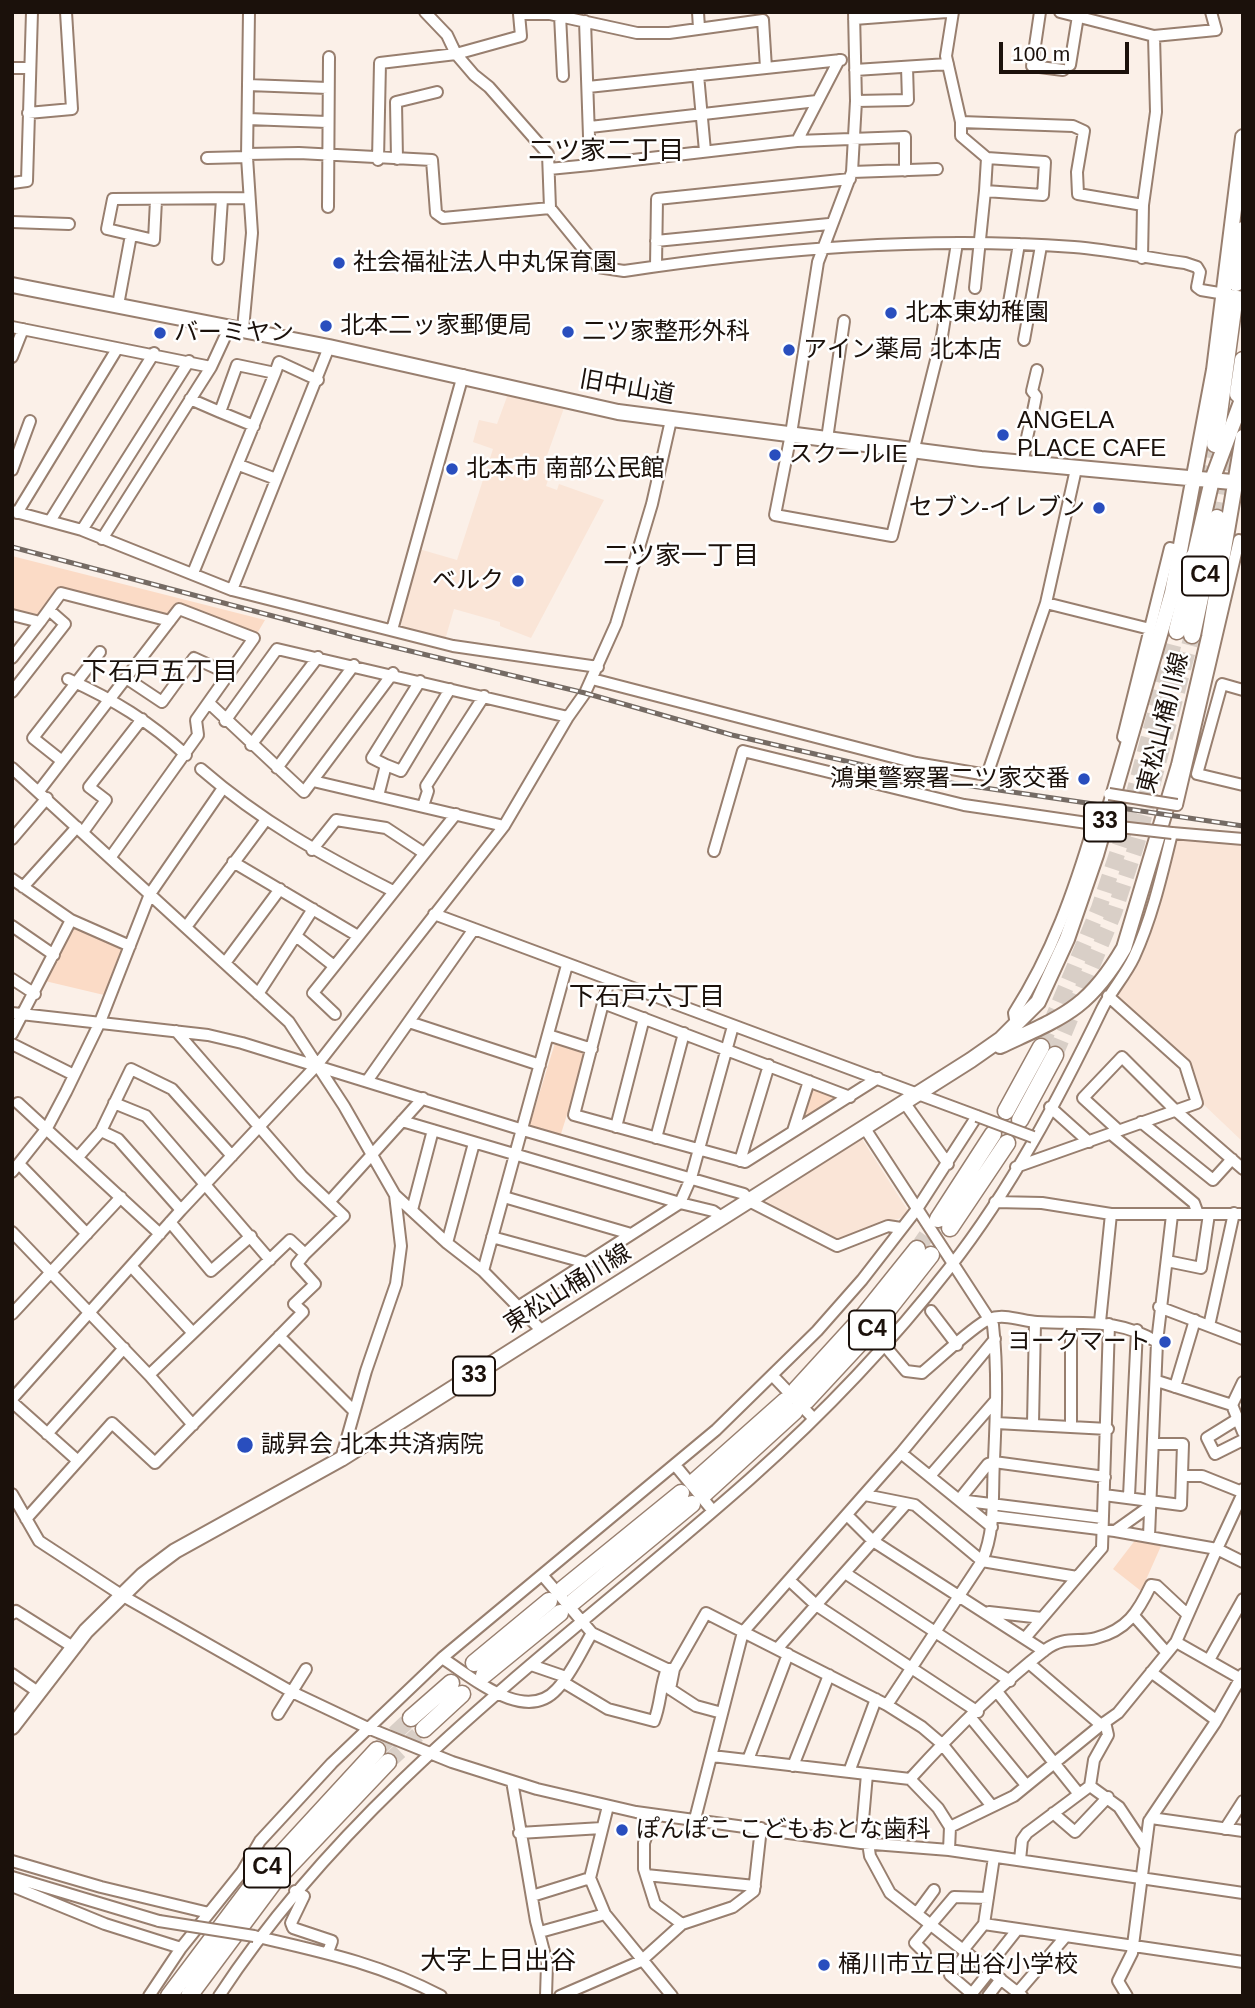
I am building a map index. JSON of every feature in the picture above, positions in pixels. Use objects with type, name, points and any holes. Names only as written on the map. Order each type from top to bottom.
[{"type":"highway","points":[[1215,444],[1243,230]]},
{"type":"highway","points":[[1240,396],[1243,360]]},
{"type":"highway","name":"C4","points":[[1190,578],[1184,633],[1217,518]]},
{"type":"highway","points":[[1013,1116],[1048,1051]]},
{"type":"highway","points":[[993,1134],[944,1224],[1007,1143]]},
{"type":"highway","name":"C4","points":[[573,1602],[796,1401],[860,1321],[924,1252]]},
{"type":"highway","name":"C4","points":[[563,1589],[693,1493]]},
{"type":"highway","points":[[479,1669],[554,1607]]},
{"type":"highway","points":[[411,1718],[456,1688],[424,1729]]},
{"type":"highway","name":"C4","points":[[169,1996],[251,1887],[382,1756],[274,1882],[189,1996]]},
{"type":"main road","name":"東松山桶川線","points":[[12,1727],[73,1647],[143,1575],[175,1551],[341,1459],[723,1218],[971,1060],[1016,1026],[1038,1002],[1052,977],[1080,904],[1171,593],[1214,370],[1234,294],[1243,137]]},
{"type":"main road","name":"旧中山道","points":[[12,285],[237,328],[569,401],[671,420],[1076,469],[1239,483]]},
{"type":"main road","name":"33","points":[[1171,593],[1195,553],[1212,480],[1240,396]]},
{"type":"main road","name":"東松山桶川線","points":[[971,1060],[1065,1016],[1089,998],[1110,974],[1124,948],[1179,765],[1224,582],[1243,437]]},
{"type":"street","points":[[12,183],[27,181],[32,12]]},
{"type":"street","points":[[28,113],[72,109],[66,12]]},
{"type":"street","points":[[102,539],[237,328],[252,233],[247,155],[249,12]]},
{"type":"street","points":[[425,12],[447,35],[456,54],[548,154],[550,208],[598,267],[624,271],[822,247],[1019,244],[1197,267],[1197,287],[1200,290],[1234,294]]},
{"type":"street","points":[[698,12],[699,28]]},
{"type":"street","points":[[716,12],[718,25]]},
{"type":"street","points":[[947,12],[854,16],[856,101],[851,175],[822,247],[775,515],[892,536],[946,308],[957,243]]},
{"type":"street","points":[[953,12],[948,64],[961,121],[961,136],[987,158],[1045,162],[1043,195],[985,191]]},
{"type":"street","points":[[1040,12],[1032,66],[1067,67],[1078,16]]},
{"type":"street","points":[[1060,12],[1154,36],[1216,30],[1211,12]]},
{"type":"street","points":[[378,160],[380,63],[456,54],[521,36],[519,14],[560,15],[637,33],[699,28],[752,16],[763,20],[766,68]]},
{"type":"street","points":[[560,15],[563,76]]},
{"type":"street","points":[[585,21],[590,165]]},
{"type":"street","points":[[1142,258],[1143,205],[1156,112],[1154,36]]},
{"type":"street","points":[[328,207],[329,57]]},
{"type":"street","points":[[588,87],[839,60],[855,64],[907,66],[948,64]]},
{"type":"street","points":[[797,141],[839,60]]},
{"type":"street","points":[[856,101],[908,100],[907,66]]},
{"type":"street","points":[[12,68],[30,68]]},
{"type":"street","points":[[698,75],[705,151]]},
{"type":"street","points":[[248,85],[328,88]]},
{"type":"street","points":[[397,159],[396,102],[437,92]]},
{"type":"street","points":[[590,127],[817,101]]},
{"type":"street","points":[[248,119],[327,122]]},
{"type":"street","points":[[961,121],[1073,126],[1084,131],[1077,172],[1078,194],[1143,205]]},
{"type":"street","points":[[549,169],[797,141],[905,137],[905,171]]},
{"type":"street","points":[[207,158],[330,154],[378,160],[432,160],[436,213],[443,218],[550,208]]},
{"type":"street","points":[[975,288],[987,158]]},
{"type":"street","points":[[656,267],[657,198],[851,175],[937,169]]},
{"type":"street","points":[[156,200],[154,240],[107,229],[113,199],[249,198]]},
{"type":"street","points":[[218,259],[222,199]]},
{"type":"street","points":[[12,222],[69,224]]},
{"type":"street","points":[[656,241],[830,224]]},
{"type":"street","points":[[118,305],[131,235]]},
{"type":"street","points":[[1007,314],[1019,244]]},
{"type":"street","points":[[1024,340],[1041,246]]},
{"type":"street","points":[[946,308],[967,312]]},
{"type":"street","points":[[827,439],[844,321]]},
{"type":"street","points":[[12,357],[18,328],[95,341],[100,347],[154,353],[211,367]]},
{"type":"street","points":[[232,590],[318,380],[328,347]]},
{"type":"street","points":[[117,349],[15,512],[82,530],[232,590],[488,653],[598,667]]},
{"type":"street","points":[[50,522],[154,353]]},
{"type":"street","points":[[82,530],[189,361]]},
{"type":"street","points":[[193,573],[279,362],[318,380]]},
{"type":"street","points":[[220,412],[237,365],[275,373]]},
{"type":"street","points":[[1023,463],[1026,431],[1032,422],[1036,396],[1032,391],[1037,370]]},
{"type":"street","points":[[392,630],[463,376]]},
{"type":"street","points":[[190,399],[254,426]]},
{"type":"street","points":[[78,1461],[12,1400],[170,1222],[317,1065],[504,827],[598,667],[640,548],[671,420]]},
{"type":"street","points":[[12,470],[30,421]]},
{"type":"street","points":[[239,465],[276,479]]},
{"type":"street","points":[[592,679],[916,763],[987,775],[1046,603],[1076,469]]},
{"type":"street","points":[[1239,540],[1224,582],[1208,681],[1185,770],[1243,785]]},
{"type":"street","name":"東松山桶川線","points":[[1178,550],[1170,548],[1109,794],[1177,805],[1185,770]]},
{"type":"street","points":[[12,658],[61,593],[170,621]]},
{"type":"street","points":[[1046,603],[1150,629]]},
{"type":"street","points":[[12,839],[62,761],[115,701],[126,678],[180,609],[254,638],[196,720],[198,735],[186,755],[110,858]]},
{"type":"street","points":[[12,692],[65,624],[48,610]]},
{"type":"street","points":[[12,615],[40,622]]},
{"type":"street","points":[[225,721],[277,649],[393,673],[568,717]]},
{"type":"street","points":[[62,761],[33,738],[72,681],[100,652]]},
{"type":"street","points":[[126,678],[162,702],[194,657],[229,674]]},
{"type":"street","points":[[251,745],[318,657]]},
{"type":"street","points":[[277,768],[354,665]]},
{"type":"street","points":[[209,703],[303,792],[393,673]]},
{"type":"street","points":[[72,681],[115,701],[186,755]]},
{"type":"street","points":[[420,681],[372,758],[401,771],[450,689]]},
{"type":"street","points":[[1208,681],[1243,690]]},
{"type":"street","points":[[1197,774],[1222,684]]},
{"type":"street","points":[[423,807],[428,791],[426,786],[484,696]]},
{"type":"street","points":[[23,887],[106,800],[89,787],[142,719]]},
{"type":"street","points":[[714,851],[743,751],[964,804],[1094,824],[1243,839]]},
{"type":"street","points":[[378,796],[386,765]]},
{"type":"street","points":[[12,768],[289,1022],[395,1195],[446,1243],[483,1271],[542,1332]]},
{"type":"street","points":[[201,769],[265,821],[312,850],[393,891]]},
{"type":"street","points":[[313,781],[504,827]]},
{"type":"street","points":[[87,1234],[16,1168],[47,1128],[100,1022],[150,894],[223,788]]},
{"type":"street","points":[[335,1014],[313,993],[456,814]]},
{"type":"street","points":[[312,850],[336,820],[386,828],[424,853]]},
{"type":"street","points":[[186,927],[265,821]]},
{"type":"street","name":"33","points":[[1016,1026],[1014,1013],[1042,970],[1076,882],[1094,824]]},
{"type":"street","points":[[219,1996],[256,1936],[385,1796],[498,1693],[713,1511],[814,1419],[885,1346],[952,1265],[1016,1167],[1108,996],[1134,955],[1161,877],[1172,832]]},
{"type":"street","points":[[233,862],[358,936]]},
{"type":"street","points":[[12,879],[71,920],[130,946]]},
{"type":"street","points":[[225,963],[280,890]]},
{"type":"street","points":[[258,994],[313,909]]},
{"type":"street","points":[[435,914],[1033,1137]]},
{"type":"street","points":[[12,1034],[25,1014],[71,920]]},
{"type":"street","points":[[12,926],[54,955]]},
{"type":"street","points":[[367,1081],[474,929]]},
{"type":"street","points":[[296,936],[334,966]]},
{"type":"street","points":[[483,1271],[567,965]]},
{"type":"street","points":[[12,979],[35,993]]},
{"type":"street","points":[[609,980],[574,1115],[746,1162],[877,1079]]},
{"type":"street","points":[[1016,1167],[1198,1103],[1185,1065],[1108,996]]},
{"type":"street","points":[[603,1003],[850,1097]]},
{"type":"street","points":[[12,1013],[176,1031],[242,1043],[523,1130],[744,1194],[749,1201],[837,1246],[888,1226],[901,1228]]},
{"type":"street","points":[[616,1127],[643,1018]]},
{"type":"street","points":[[408,1022],[540,1065]]},
{"type":"street","points":[[518,1307],[680,1203],[691,1178],[733,1026]]},
{"type":"street","points":[[26,1519],[112,1423],[155,1463],[303,1312],[294,1304],[315,1284],[297,1264],[344,1216],[302,1176],[176,1031]]},
{"type":"street","points":[[656,1138],[684,1033]]},
{"type":"street","points":[[548,1035],[592,1049]]},
{"type":"street","points":[[12,1044],[74,1075]]},
{"type":"street","points":[[1167,1261],[1201,1268],[1204,1214],[1115,1132],[1083,1098],[1122,1057],[1175,1110],[1243,1169]]},
{"type":"street","points":[[740,1161],[769,1065]]},
{"type":"street","points":[[79,1156],[100,1131],[131,1069],[172,1088],[232,1156]]},
{"type":"street","points":[[793,1131],[809,1081]]},
{"type":"street","points":[[330,1201],[423,1098]]},
{"type":"street","points":[[904,1102],[947,1164]]},
{"type":"street","points":[[18,1103],[79,1156],[160,1234]]},
{"type":"street","points":[[114,1103],[146,1116],[270,1261]]},
{"type":"street","points":[[1050,1107],[1089,1142]]},
{"type":"street","points":[[149,1996],[181,1948],[242,1872],[260,1841],[332,1762],[442,1658],[675,1465],[773,1376],[862,1280],[917,1209],[977,1116]]},
{"type":"street","points":[[402,1121],[713,1211],[723,1218]]},
{"type":"street","points":[[1141,1122],[1213,1180],[1232,1159]]},
{"type":"street","points":[[864,1127],[989,1320],[995,1339],[996,1423],[990,1542],[982,1561],[887,1705]]},
{"type":"street","points":[[412,1210],[433,1130]]},
{"type":"street","points":[[100,1131],[118,1139],[181,1210]]},
{"type":"street","points":[[446,1243],[474,1143]]},
{"type":"street","points":[[341,1459],[396,1284],[401,1246],[395,1195]]},
{"type":"street","points":[[504,1196],[631,1234]]},
{"type":"street","points":[[12,1314],[121,1197]]},
{"type":"street","points":[[995,1202],[1042,1203],[1111,1214],[1238,1214],[1209,1326]]},
{"type":"street","points":[[1025,1638],[1101,1548],[1108,1429],[1104,1323],[1111,1214]]},
{"type":"street","points":[[1149,1536],[1159,1307],[1172,1215]]},
{"type":"street","points":[[170,1222],[211,1271],[251,1236]]},
{"type":"street","points":[[12,1232],[124,1348],[193,1425]]},
{"type":"street","points":[[492,1237],[587,1263]]},
{"type":"street","points":[[149,1376],[290,1240],[305,1254]]},
{"type":"street","points":[[131,1266],[193,1333]]},
{"type":"street","points":[[1159,1307],[1243,1339]]},
{"type":"street","points":[[931,1311],[957,1345]]},
{"type":"street","points":[[885,1346],[906,1371],[922,1373],[989,1320],[1005,1317],[1035,1322],[1104,1323],[1137,1330],[1157,1342]]},
{"type":"street","points":[[1175,1387],[1195,1320]]},
{"type":"street","points":[[1033,1424],[1035,1322]]},
{"type":"street","points":[[1071,1323],[1071,1426]]},
{"type":"street","points":[[1129,1496],[1137,1330]]},
{"type":"street","points":[[279,1336],[354,1411]]},
{"type":"street","points":[[695,1819],[743,1632],[865,1495],[995,1339]]},
{"type":"street","points":[[47,1434],[124,1348]]},
{"type":"street","points":[[773,1376],[814,1419]]},
{"type":"street","points":[[1157,1381],[1232,1405]]},
{"type":"street","points":[[1243,1382],[1232,1405],[1243,1432]]},
{"type":"street","points":[[930,1476],[996,1400]]},
{"type":"street","points":[[1108,1407],[1132,1410]]},
{"type":"street","points":[[1236,1420],[1207,1438],[1215,1454],[1243,1440]]},
{"type":"street","points":[[996,1423],[1108,1429]]},
{"type":"street","points":[[1104,1495],[1129,1496],[1151,1503],[1181,1505],[1183,1444],[1155,1444]]},
{"type":"street","points":[[901,1453],[959,1500],[993,1522],[1149,1536],[1217,1549],[1243,1562]]},
{"type":"street","points":[[959,1500],[988,1464],[994,1462],[1105,1477]]},
{"type":"street","points":[[675,1465],[713,1511]]},
{"type":"street","points":[[950,1827],[1014,1796],[1118,1713],[1177,1642],[1242,1491],[1202,1476],[1182,1476]]},
{"type":"street","points":[[12,1494],[40,1541],[124,1596],[292,1692],[368,1728],[512,1781],[654,1815],[864,1843],[949,1850],[1243,1893]]},
{"type":"street","points":[[865,1495],[915,1505],[982,1561],[1077,1577]]},
{"type":"street","points":[[959,1500],[993,1502],[1103,1518]]},
{"type":"street","points":[[1115,1531],[1151,1503]]},
{"type":"street","points":[[748,1760],[783,1652],[817,1605],[906,1504]]},
{"type":"street","points":[[847,1515],[873,1541],[1044,1651]]},
{"type":"street","points":[[845,1573],[1010,1681]]},
{"type":"street","points":[[542,1576],[592,1633],[670,1669]]},
{"type":"street","points":[[789,1580],[817,1605],[912,1668],[974,1715],[1026,1786]]},
{"type":"street","points":[[910,1779],[942,1744],[1044,1651],[1072,1638],[1094,1639],[1135,1617],[1151,1585],[1157,1586],[1188,1615]]},
{"type":"street","points":[[1209,1660],[1243,1599]]},
{"type":"street","points":[[13,1611],[73,1647]]},
{"type":"street","points":[[985,1612],[1042,1618]]},
{"type":"street","points":[[531,1665],[564,1680],[608,1710],[654,1721],[659,1709],[659,1691],[706,1614],[887,1705],[942,1744],[991,1805]]},
{"type":"street","points":[[1135,1617],[1167,1653]]},
{"type":"street","points":[[442,1658],[498,1693],[519,1702],[538,1700],[548,1697],[564,1680],[592,1633]]},
{"type":"street","points":[[1127,1996],[1118,1981],[1132,1952],[1130,1945],[1151,1818],[1242,1678],[1177,1642]]},
{"type":"street","points":[[1020,1860],[1022,1840],[1090,1786],[1094,1760],[1108,1735],[1103,1724],[1030,1664]]},
{"type":"street","points":[[278,1714],[306,1669]]},
{"type":"street","points":[[670,1669],[670,1689],[696,1706],[722,1713]]},
{"type":"street","points":[[1151,1672],[1216,1720]]},
{"type":"street","points":[[12,1674],[38,1692]]},
{"type":"street","points":[[793,1766],[829,1675]]},
{"type":"street","points":[[998,1693],[1079,1794]]},
{"type":"street","points":[[849,1772],[876,1699]]},
{"type":"street","points":[[712,1756],[910,1779],[938,1808],[950,1827],[949,1850]]},
{"type":"street","points":[[867,1774],[864,1843],[890,1893],[1020,1994],[1066,1936]]},
{"type":"street","points":[[512,1781],[519,1833],[547,1963],[546,1996]]},
{"type":"street","points":[[1090,1786],[1119,1807],[1145,1846]]},
{"type":"street","points":[[1053,1813],[1075,1832],[1108,1797]]},
{"type":"street","points":[[1225,1829],[1243,1801]]},
{"type":"street","points":[[608,1806],[590,1878],[604,1914],[672,1996]]},
{"type":"street","points":[[654,1815],[644,1843],[646,1875],[655,1904],[682,1924]]},
{"type":"street","points":[[1151,1818],[1243,1831]]},
{"type":"street","points":[[519,1833],[602,1828]]},
{"type":"street","points":[[560,1996],[642,1961],[682,1924],[733,1907],[754,1891],[761,1828]]},
{"type":"street","points":[[994,1857],[984,1924],[950,1975],[971,1995],[1017,1930]]},
{"type":"street","points":[[12,1861],[101,1887],[209,1913]]},
{"type":"street","points":[[646,1875],[755,1886]]},
{"type":"street","points":[[12,1877],[159,1921],[256,1936],[328,1952],[401,1974],[441,1996]]},
{"type":"street","points":[[532,1896],[590,1878]]},
{"type":"street","points":[[12,1886],[105,1924],[181,1948]]},
{"type":"street","points":[[295,1891],[304,1896],[291,1923],[293,1928],[332,1941],[328,1952]]},
{"type":"street","points":[[917,1913],[934,1891]]},
{"type":"street","points":[[925,1953],[915,1943],[954,1897],[988,1898]]},
{"type":"street","points":[[540,1933],[604,1914]]},
{"type":"street","points":[[984,1924],[1243,1962]]},
{"type":"street","points":[[988,1996],[1001,1979]]},
{"type":"shaded area","points":[[508,394],[564,408],[544,464],[543,473],[549,477],[546,486],[557,490],[559,484],[604,500],[531,638],[500,626],[500,622],[454,609],[445,640],[403,629],[401,625],[419,549],[457,560],[493,449],[473,442],[479,420],[497,424]]},
{"type":"shaded area","points":[[12,556],[265,620],[255,637],[175,608],[165,620],[58,590],[41,615],[12,609]]},
{"type":"shaded area","points":[[1172,833],[1243,842],[1243,1142],[1202,1103],[1187,1062],[1111,993],[1131,966]]},
{"type":"shaded area","points":[[75,927],[119,944],[121,949],[104,995],[45,981],[71,929]]},
{"type":"shaded area","points":[[555,1043],[586,1054],[560,1137],[529,1127]]},
{"type":"shaded area","points":[[810,1087],[839,1095],[839,1099],[804,1121],[801,1119]]},
{"type":"shaded area","points":[[862,1139],[910,1214],[839,1243],[760,1203]]},
{"type":"shaded area","points":[[1136,1539],[1161,1546],[1141,1591],[1113,1569]]},
{"type":"tunnel","points":[[1217,518],[1231,438]]},
{"type":"tunnel","points":[[1208,482],[1215,444]]},
{"type":"tunnel","points":[[1041,1047],[1099,908],[1121,842],[1177,631]]},
{"type":"tunnel","points":[[1055,1055],[1114,913],[1137,843],[1192,635]]},
{"type":"tunnel","points":[[917,1249],[938,1219]]},
{"type":"tunnel","points":[[377,1750],[411,1718]]},
{"type":"tunnel","points":[[388,1762],[424,1729]]},
{"type":"railway","points":[[12,547],[356,638],[585,693],[732,735],[924,779],[1243,826]]},
{"type":"place","name":"社会福祉法人中丸保育園","points":[[339,263]]},
{"type":"place","name":"北本東幼稚園","points":[[891,313]]},
{"type":"place","name":"北本二ッ家郵便局","points":[[326,326]]},
{"type":"place","name":"二ツ家整形外科","points":[[568,332]]},
{"type":"place","name":"バーミヤン","points":[[160,333]]},
{"type":"place","name":"アイン薬局 北本店","points":[[789,350]]},
{"type":"place","name":"ANGELA PLACE CAFE","points":[[1003,435]]},
{"type":"place","name":"スクールIE","points":[[775,455]]},
{"type":"place","name":"北本市 南部公民館","points":[[452,469]]},
{"type":"place","name":"セブン-イレブン","points":[[1099,508]]},
{"type":"place","name":"ベルク","points":[[518,581]]},
{"type":"place","name":"鴻巣警察署二ツ家交番","points":[[1084,779]]},
{"type":"place","name":"ヨークマート","points":[[1165,1342]]},
{"type":"place","name":"誠昇会 北本共済病院","points":[[245,1445]]},
{"type":"place","name":"ぽんぽこ こどもおとな歯科","points":[[622,1830]]},
{"type":"place","name":"桶川市立日出谷小学校","points":[[824,1965]]},
{"type":"district","name":"二ツ家二丁目","points":[[606,152]]},
{"type":"district","name":"二ツ家一丁目","points":[[681,557]]},
{"type":"district","name":"下石戸五丁目","points":[[160,673]]},
{"type":"district","name":"下石戸六丁目","points":[[647,998]]},
{"type":"district","name":"大字上日出谷","points":[[498,1962]]}]
